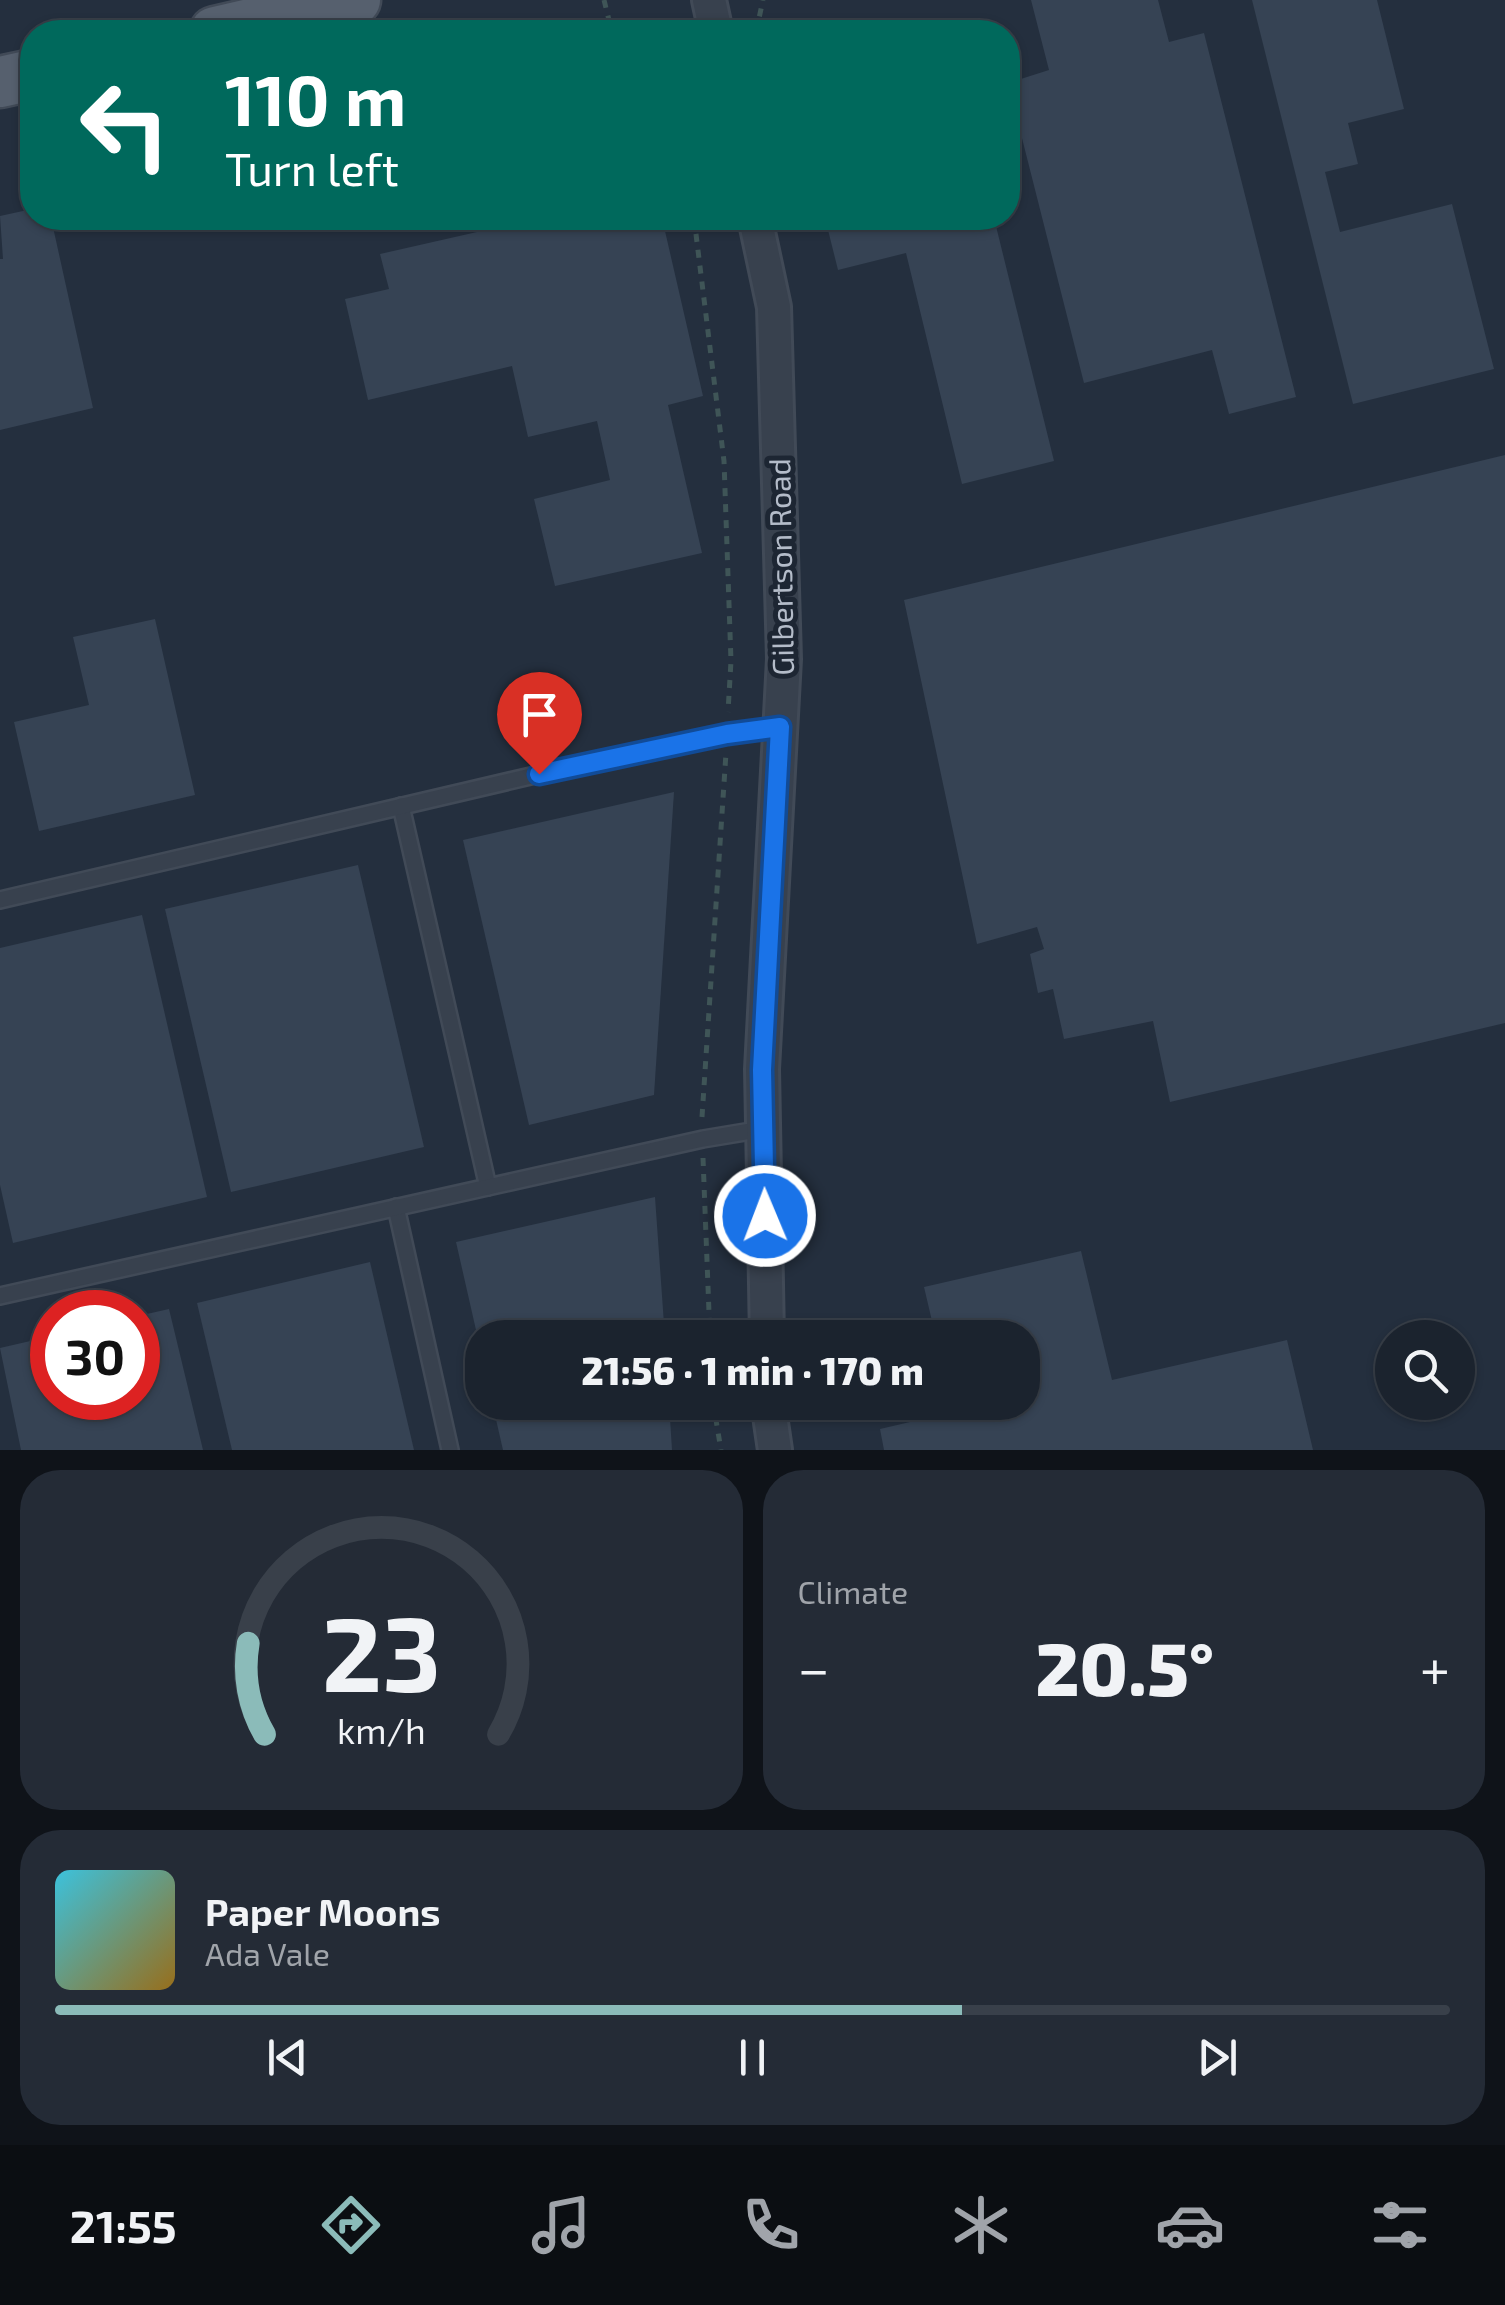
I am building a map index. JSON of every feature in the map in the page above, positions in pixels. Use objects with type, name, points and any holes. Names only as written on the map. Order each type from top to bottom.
[{"type":"main road","points":[[268,20],[355,0]]},
{"type":"street","name":"Gilbertson Road","points":[[758,230],[774,307],[784,659],[763,1050],[767,1320]]},
{"type":"street","points":[[771,1420],[776,1450]]},
{"type":"lane","points":[[0,900],[401,806],[727,734],[780,727]]},
{"type":"lane","points":[[401,806],[488,1187]]},
{"type":"lane","points":[[0,1296],[703,1139],[763,1129]]},
{"type":"lane","points":[[396,1208],[450,1450]]},
{"type":"path","points":[[695,230],[724,462],[731,661],[703,1139],[709,1320]]},
{"type":"path","points":[[716,1420],[721,1450]]},
{"type":"building","points":[[1031,0],[1158,0],[1169,42],[1204,33],[1296,397],[1229,414],[1212,350],[1084,383],[1020,130],[1020,79],[1049,70]]},
{"type":"building","points":[[1252,0],[1377,0],[1404,109],[1348,123],[1358,164],[1325,172],[1340,232],[1452,204],[1494,369],[1353,404]]},
{"type":"building","points":[[20,212],[20,230],[54,230],[93,408],[0,430],[3,259],[0,216]]},
{"type":"building","points":[[486,230],[665,230],[703,396],[668,405],[702,553],[555,586],[534,499],[610,480],[597,421],[528,437],[512,366],[368,400],[345,299],[389,289],[380,254]]},
{"type":"building","points":[[828,230],[997,230],[1054,461],[962,484],[906,253],[838,270]]},
{"type":"building","points":[[1505,455],[1505,1023],[1170,1102],[1153,1021],[1064,1039],[1053,989],[1038,993],[1030,954],[1044,949],[1037,927],[977,944],[904,600]]},
{"type":"building","points":[[155,619],[195,795],[39,831],[14,722],[89,705],[73,637]]},
{"type":"building","points":[[674,792],[654,1095],[529,1125],[463,840]]},
{"type":"building","points":[[358,865],[424,1147],[231,1192],[165,909]]},
{"type":"building","points":[[142,915],[207,1197],[13,1243],[0,1185],[0,948]]},
{"type":"building","points":[[655,1197],[664,1320],[474,1320],[456,1242]]},
{"type":"building","points":[[1081,1251],[1112,1380],[1287,1340],[1313,1450],[884,1450],[880,1429],[919,1420],[1040,1420],[1040,1320],[932,1320],[924,1287]]},
{"type":"building","points":[[370,1262],[414,1450],[232,1450],[197,1303]]},
{"type":"building","points":[[169,1309],[203,1450],[21,1450],[0,1348],[30,1341],[30,1420],[160,1420],[160,1311]]},
{"type":"building","points":[[496,1420],[670,1420],[672,1450],[503,1450]]},
{"type":"route","points":[[539,774],[727,734],[780,727],[762,1070],[765,1216]]}]
